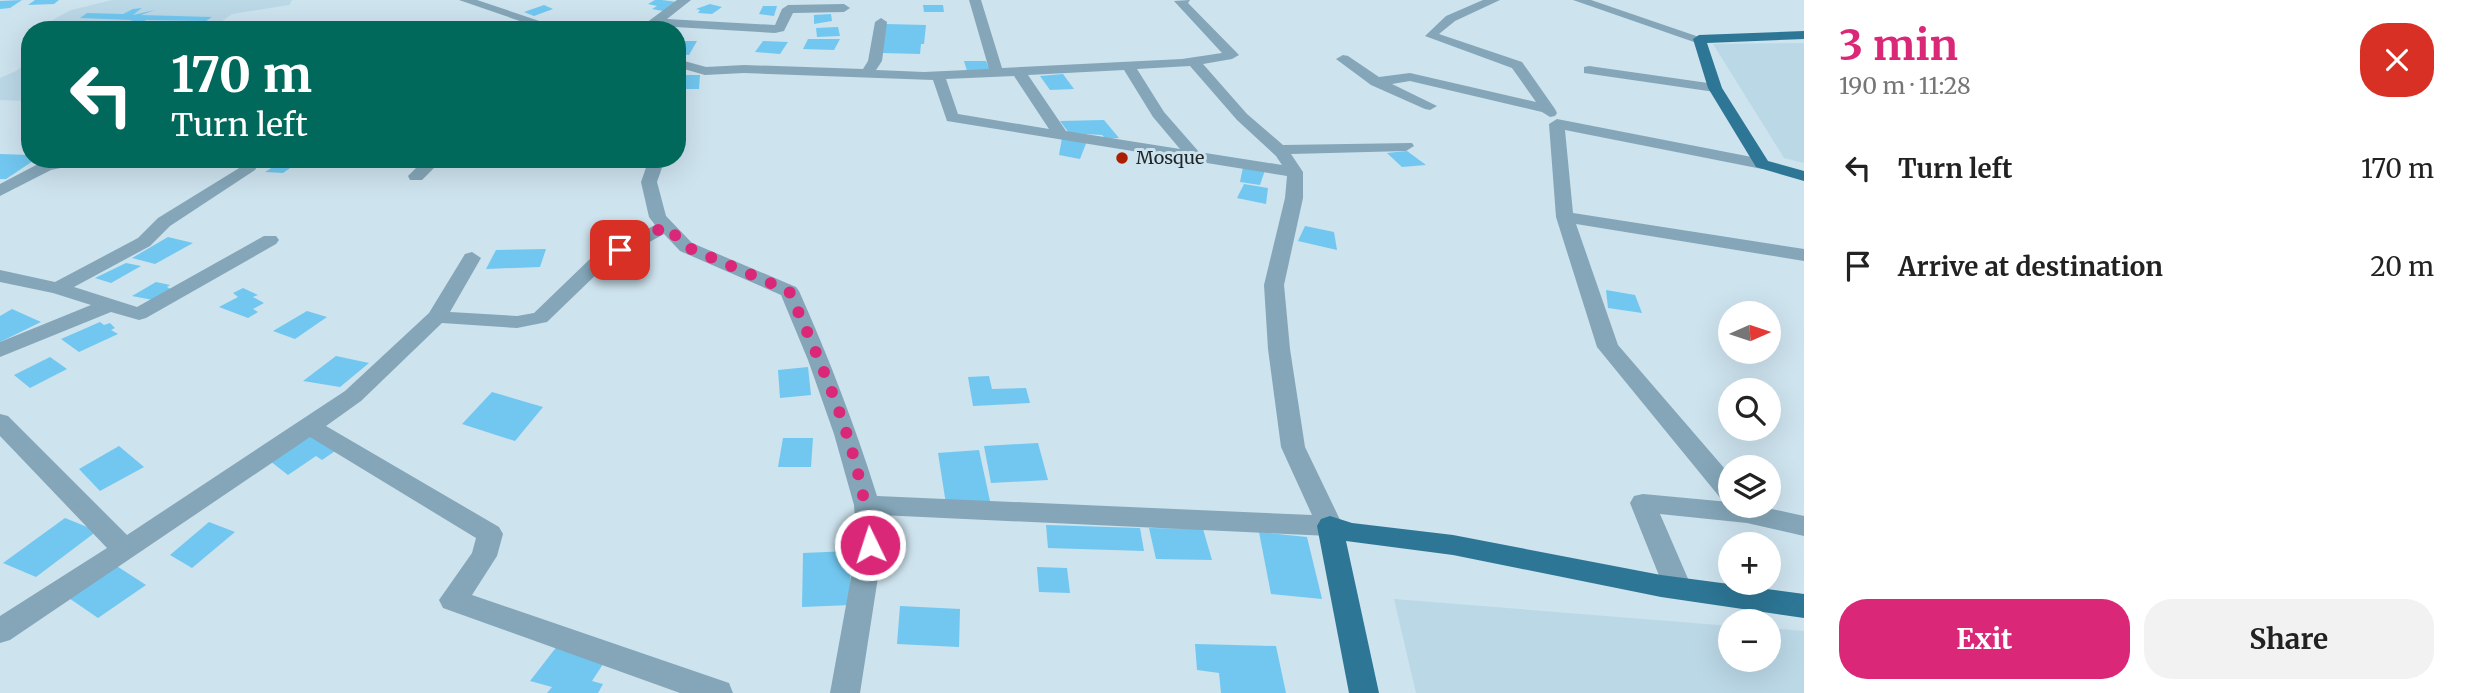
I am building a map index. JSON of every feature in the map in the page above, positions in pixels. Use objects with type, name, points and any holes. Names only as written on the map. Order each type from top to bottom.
[{"type":"main road","points":[[1804,35],[1699,39],[1715,88],[1762,164],[1804,176]]},
{"type":"main road","points":[[1364,693],[1330,526],[1352,533],[1453,545],[1678,589],[1804,606]]},
{"type":"street","points":[[465,0],[532,21]]},
{"type":"street","points":[[658,21],[685,0]]},
{"type":"street","points":[[975,0],[997,72]]},
{"type":"street","points":[[686,66],[705,71],[744,69],[866,75],[938,75],[1128,66],[1232,55],[1180,1],[1184,0]]},
{"type":"street","points":[[1494,0],[1464,12],[1435,30],[1431,36],[1517,65],[1548,109],[1556,124],[1565,217],[1608,347],[1718,478]]},
{"type":"street","points":[[1579,0],[1699,39]]},
{"type":"street","points":[[686,27],[775,29],[780,28],[788,9],[844,8]]},
{"type":"street","points":[[866,75],[875,61],[881,22]]},
{"type":"street","points":[[1343,59],[1376,82],[1430,106]]},
{"type":"street","points":[[867,505],[1330,526],[1293,447],[1279,349],[1274,285],[1294,198],[1295,172],[1278,150],[1242,117],[1192,61]]},
{"type":"street","points":[[1128,66],[1158,114],[1195,157]]},
{"type":"street","points":[[1589,70],[1715,88]]},
{"type":"street","points":[[1019,72],[1061,135]]},
{"type":"street","points":[[938,75],[952,118],[1295,172]]},
{"type":"street","points":[[1376,82],[1410,76],[1548,109]]},
{"type":"street","points":[[1556,124],[1762,164]]},
{"type":"street","points":[[1278,150],[1406,146]]},
{"type":"street","points":[[0,191],[42,168]]},
{"type":"street","points":[[58,288],[144,242],[164,222],[247,168]]},
{"type":"street","points":[[416,176],[425,168]]},
{"type":"street","points":[[654,168],[649,182],[658,217],[687,247],[789,291],[820,360],[867,505],[870,545],[845,693]]},
{"type":"street","points":[[1565,217],[1804,255]]},
{"type":"street","points":[[437,317],[517,322],[540,318],[597,263],[666,226]]},
{"type":"street","points":[[0,276],[58,288],[139,314],[270,240]]},
{"type":"street","points":[[0,631],[353,396],[437,317],[472,258]]},
{"type":"street","points":[[0,351],[110,304]]},
{"type":"street","points":[[0,422],[125,549]]},
{"type":"street","points":[[310,427],[489,534],[484,556],[453,600],[718,693]]},
{"type":"street","points":[[1678,589],[1643,503],[1718,507]]},
{"type":"street","points":[[1776,518],[1804,526]]},
{"type":"shaded area","points":[[112,0],[292,0],[289,5],[232,14],[222,21],[51,21],[71,10]]},
{"type":"shaded area","points":[[1804,43],[1804,163],[1784,158],[1713,44]]},
{"type":"shaded area","points":[[21,67],[21,101],[0,100],[0,78]]},
{"type":"shaded area","points":[[1394,599],[1718,625],[1718,672],[1781,672],[1781,629],[1804,631],[1804,693],[1416,693]]},
{"type":"building","points":[[22,0],[10,8],[0,9],[0,1]]},
{"type":"building","points":[[35,0],[59,0],[54,4],[28,5]]},
{"type":"building","points":[[655,0],[677,2],[663,11],[652,9],[657,6],[648,4]]},
{"type":"building","points":[[710,4],[722,7],[712,14],[698,13],[700,10],[696,9]]},
{"type":"building","points":[[544,5],[553,9],[534,16],[524,12]]},
{"type":"building","points":[[923,5],[943,5],[944,12],[924,12]]},
{"type":"building","points":[[763,6],[777,6],[774,16],[759,14]]},
{"type":"building","points":[[142,8],[133,15],[155,10],[141,15],[212,17],[206,21],[80,18],[87,13],[123,14]]},
{"type":"building","points":[[831,14],[832,21],[814,24],[814,15]]},
{"type":"building","points":[[886,24],[926,25],[920,54],[882,53]]},
{"type":"building","points":[[838,27],[840,36],[817,37],[816,28]]},
{"type":"building","points":[[808,39],[840,39],[834,50],[803,49]]},
{"type":"building","points":[[686,41],[697,41],[689,55],[686,55]]},
{"type":"building","points":[[763,41],[788,42],[780,54],[755,52]]},
{"type":"building","points":[[964,61],[986,61],[990,70],[967,71]]},
{"type":"building","points":[[1063,74],[1074,89],[1050,90],[1040,76]]},
{"type":"building","points":[[686,75],[700,75],[699,89],[686,89]]},
{"type":"building","points":[[1104,120],[1119,138],[1106,139],[1102,135],[1069,133],[1060,121]]},
{"type":"building","points":[[1062,138],[1087,141],[1080,159],[1059,155]]},
{"type":"building","points":[[1407,151],[1426,165],[1402,167],[1387,153]]},
{"type":"building","points":[[0,154],[21,155],[22,168],[6,179],[0,179]]},
{"type":"building","points":[[1243,167],[1265,170],[1260,185],[1240,182]]},
{"type":"building","points":[[271,168],[290,168],[283,173],[265,172]]},
{"type":"building","points":[[1244,184],[1268,188],[1266,204],[1237,198]]},
{"type":"building","points":[[1305,226],[1334,232],[1337,250],[1298,241]]},
{"type":"building","points":[[168,237],[193,243],[155,264],[132,258]]},
{"type":"building","points":[[546,249],[540,267],[486,269],[496,250]]},
{"type":"building","points":[[126,263],[141,266],[111,283],[95,278]]},
{"type":"building","points":[[156,282],[170,285],[167,287],[172,290],[153,300],[132,296]]},
{"type":"building","points":[[243,288],[258,295],[253,297],[264,303],[253,309],[258,312],[248,318],[219,307],[238,297],[233,293]]},
{"type":"building","points":[[1606,290],[1635,295],[1642,313],[1608,308]]},
{"type":"building","points":[[12,309],[41,322],[0,342],[0,316]]},
{"type":"building","points":[[307,311],[327,317],[295,339],[273,331]]},
{"type":"building","points":[[100,322],[104,325],[110,323],[115,328],[111,330],[118,334],[79,352],[61,339]]},
{"type":"building","points":[[336,356],[369,363],[340,387],[303,381]]},
{"type":"building","points":[[50,357],[67,369],[30,388],[14,375]]},
{"type":"building","points":[[808,367],[811,395],[780,398],[778,370]]},
{"type":"building","points":[[989,376],[992,389],[1026,388],[1030,403],[973,406],[968,377]]},
{"type":"building","points":[[492,392],[543,407],[515,441],[462,424]]},
{"type":"building","points":[[312,434],[338,449],[322,460],[316,456],[288,475],[270,461]]},
{"type":"building","points":[[783,438],[813,438],[811,467],[778,467]]},
{"type":"building","points":[[1038,443],[1048,480],[991,483],[984,446]]},
{"type":"building","points":[[119,446],[144,467],[100,491],[79,469]]},
{"type":"building","points":[[979,450],[990,501],[946,504],[938,453]]},
{"type":"building","points":[[65,518],[97,531],[36,577],[3,563]]},
{"type":"building","points":[[209,522],[235,532],[192,568],[170,555]]},
{"type":"building","points":[[1046,525],[1140,528],[1144,551],[1048,548]]},
{"type":"building","points":[[1149,528],[1203,529],[1212,560],[1156,559]]},
{"type":"building","points":[[1259,532],[1307,537],[1322,599],[1271,594]]},
{"type":"building","points":[[850,551],[851,605],[802,607],[803,553]]},
{"type":"building","points":[[112,563],[146,585],[98,618],[63,594]]},
{"type":"building","points":[[1037,567],[1067,568],[1070,593],[1039,592]]},
{"type":"building","points":[[900,606],[960,609],[959,647],[897,644]]},
{"type":"building","points":[[1195,644],[1276,646],[1286,693],[1221,693],[1219,673],[1197,670]]},
{"type":"building","points":[[558,645],[605,661],[592,681],[603,684],[598,693],[547,693],[552,687],[530,681]]},
{"type":"place","name":"Mosque","points":[[1122,158]]},
{"type":"route","points":[[620,250],[666,226],[687,247],[789,291],[820,360],[846,434],[867,505],[870,545]]}]
